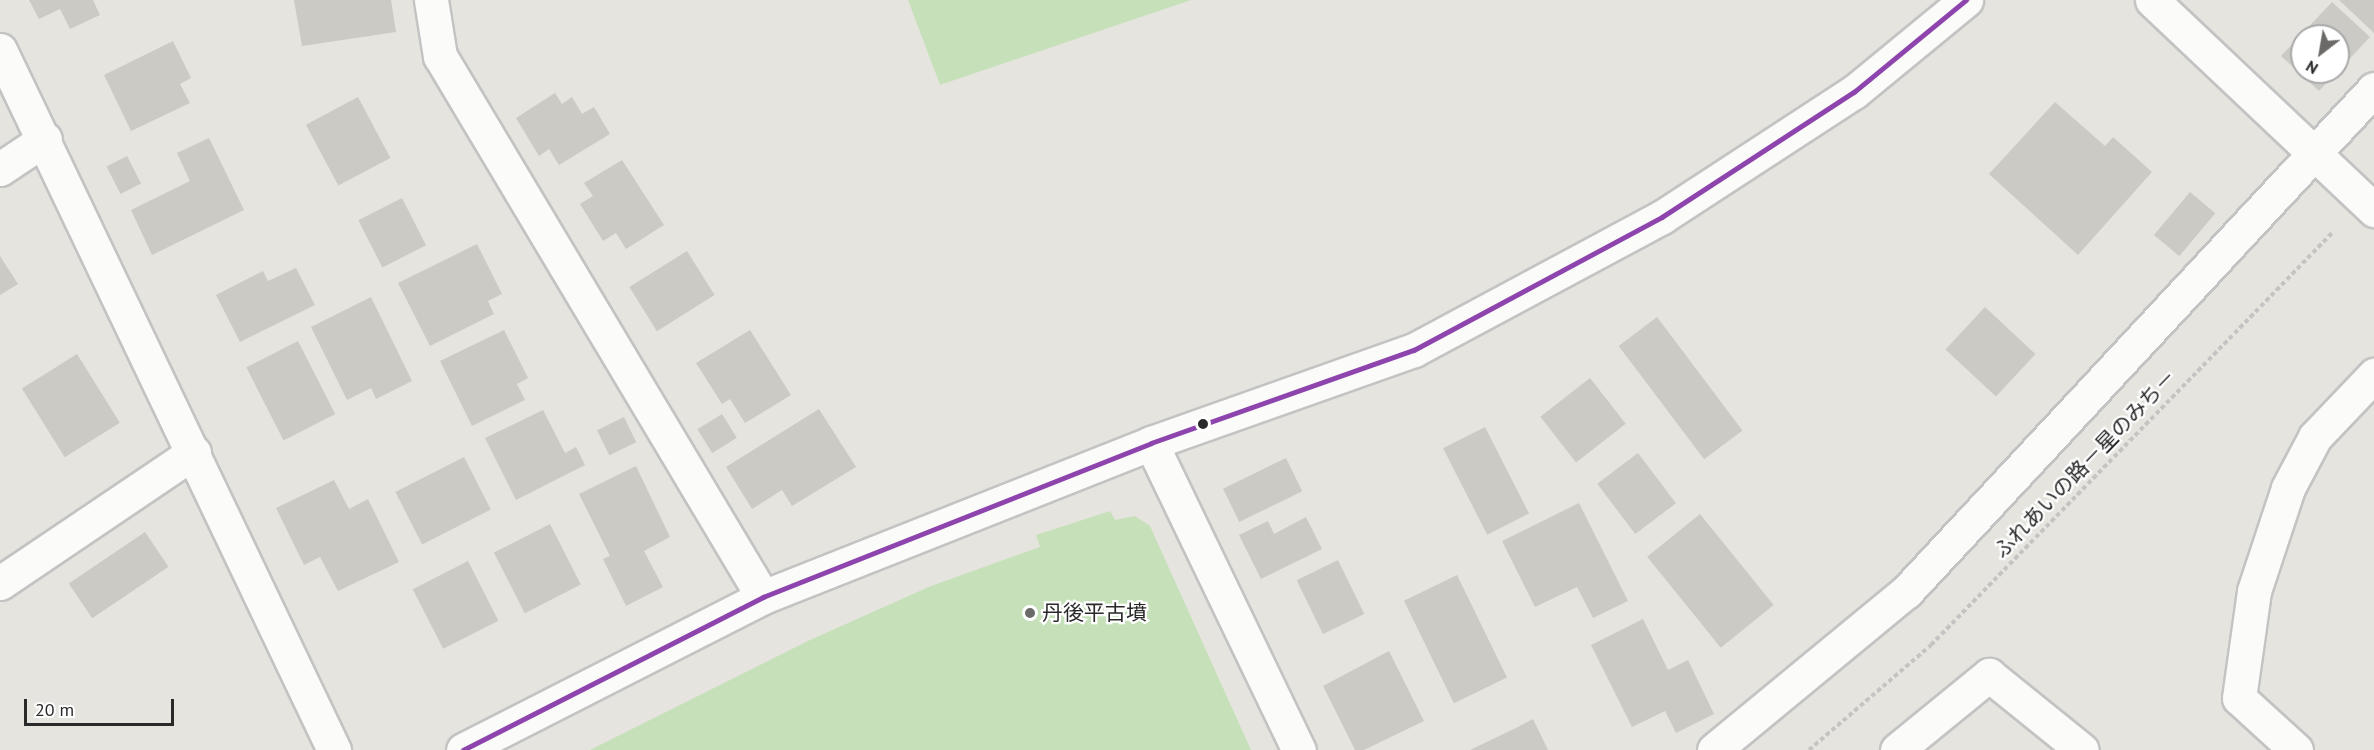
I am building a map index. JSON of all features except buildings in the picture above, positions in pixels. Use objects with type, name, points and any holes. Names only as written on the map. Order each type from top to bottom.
[{"type":"street","points":[[431,0],[440,56],[763,597]]},
{"type":"street","points":[[463,750],[763,597],[1152,443],[1414,350],[1662,217],[1854,92],[1966,0]]},
{"type":"street","points":[[2152,0],[2369,205]]},
{"type":"street","points":[[0,50],[45,139],[334,750]]},
{"type":"street","points":[[1714,750],[1906,592],[2374,89]]},
{"type":"street","points":[[0,170],[45,139]]},
{"type":"street","points":[[2296,750],[2239,698],[2254,591],[2288,488],[2315,437],[2374,375]]},
{"type":"street","points":[[1152,443],[1299,750]]},
{"type":"street","points":[[0,583],[194,452]]},
{"type":"street","points":[[1897,750],[1989,675],[2082,750]]},
{"type":"path","name":"ふれあいの路－星のみち－","points":[[1809,750],[1930,645],[2369,205]]},
{"type":"green space","points":[[908,0],[1191,0],[940,85]]},
{"type":"green space","name":"丹後平古墳","points":[[1110,511],[1115,520],[1135,516],[1150,526],[1251,750],[590,750],[810,640],[931,586],[1040,547],[1036,535]]},
{"type":"transit line","points":[[463,750],[763,597],[1151,443],[1414,350],[1662,217],[1854,92],[1966,0]]},
{"type":"place","name":"丹後平古墳","points":[[1030,613]]}]
